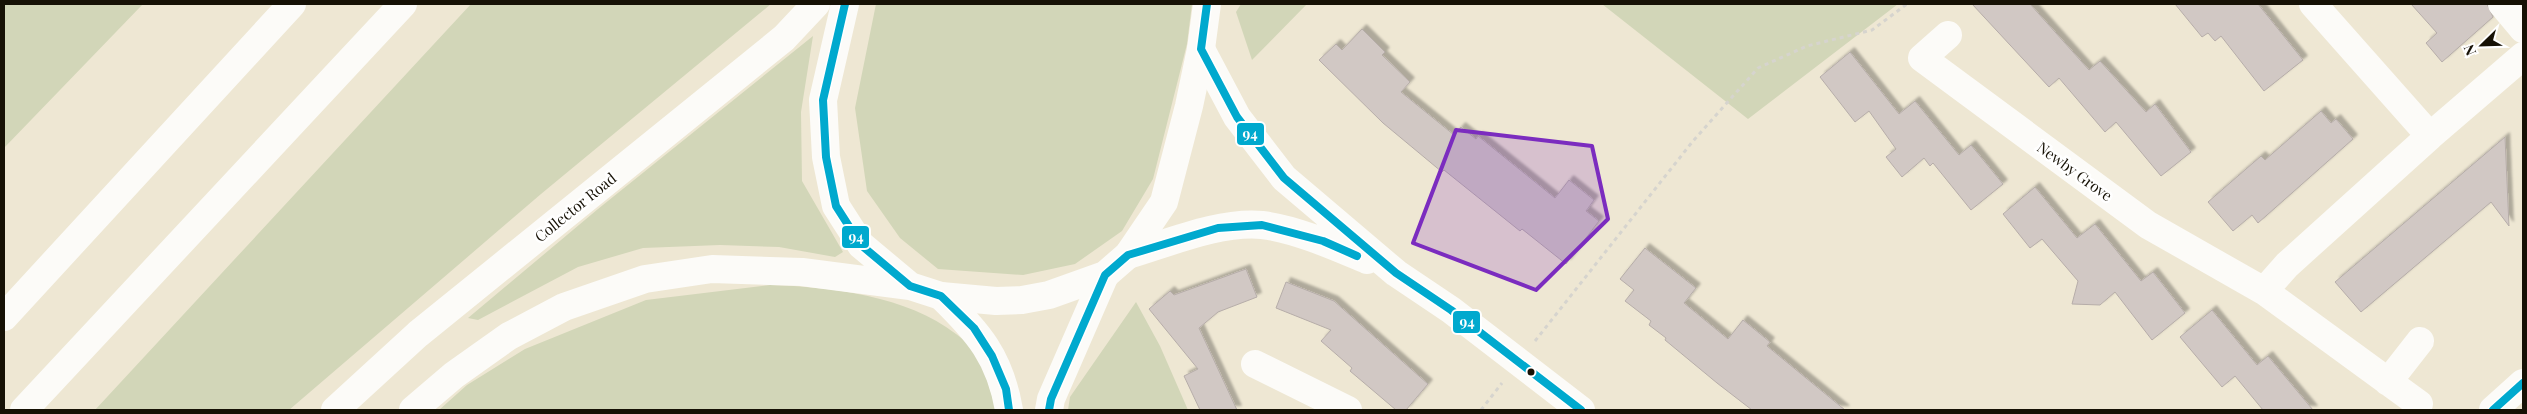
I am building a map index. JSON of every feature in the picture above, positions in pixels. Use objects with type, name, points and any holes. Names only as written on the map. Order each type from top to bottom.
[{"type":"main road","points":[[4,317],[292,4]]},
{"type":"main road","points":[[24,410],[403,4]]},
{"type":"main road","name":"Collector Road","points":[[334,410],[418,334],[784,38],[816,4]]},
{"type":"main road","points":[[845,4],[823,100],[826,157],[836,206],[861,245],[910,286]]},
{"type":"main road","points":[[2313,4],[2430,136]]},
{"type":"main road","points":[[2502,4],[2523,29]]},
{"type":"main road","points":[[413,410],[454,375],[509,336],[564,307],[645,279],[712,269],[802,272],[910,286],[941,296],[996,301],[1022,300],[1049,295],[1105,275],[1128,255],[1164,202],[1181,142],[1201,49],[1208,5]]},
{"type":"main road","name":"Newby Grove","points":[[1948,35],[1922,58],[2148,225],[2264,291],[2419,404]]},
{"type":"main road","points":[[1201,49],[1237,117],[1284,178],[1396,273],[1451,310],[1580,410]]},
{"type":"main road","points":[[2264,291],[2287,264],[2523,56]]},
{"type":"main road","points":[[1128,255],[1218,228],[1262,225],[1323,241],[1396,273]]},
{"type":"main road","points":[[1049,410],[1051,399],[1105,275]]},
{"type":"main road","points":[[941,296],[974,328],[992,356],[1006,389],[1010,410]]},
{"type":"main road","points":[[2388,382],[2420,341]]},
{"type":"main road","points":[[1255,364],[1348,410]]},
{"type":"main road","points":[[2493,410],[2523,383]]},
{"type":"path","points":[[1529,349],[1693,141],[1758,68],[1807,46],[1872,30],[1907,4]]},
{"type":"path","points":[[1481,410],[1505,380]]},
{"type":"highlighted area","points":[[1456,130],[1592,146],[1608,219],[1536,290],[1413,243]]},
{"type":"green space","points":[[4,4],[143,4],[4,148]]},
{"type":"green space","points":[[471,4],[771,4],[541,194],[289,410],[95,410]]},
{"type":"green space","points":[[876,4],[1192,4],[1187,44],[1153,179],[1122,231],[1075,264],[1023,275],[938,269],[900,238],[867,191],[855,108]]},
{"type":"green space","points":[[1241,4],[1307,4],[1252,60],[1236,12]]},
{"type":"green space","points":[[1602,4],[1898,4],[1748,119]]},
{"type":"green space","points":[[813,36],[801,112],[802,181],[843,252],[835,257],[779,247],[720,245],[643,248],[578,267],[478,320],[468,318],[598,209]]},
{"type":"green space","points":[[770,285],[818,288],[868,296],[892,302],[936,321],[971,346],[983,369],[996,410],[439,410],[467,385],[525,349],[646,300]]},
{"type":"green space","points":[[1136,302],[1160,346],[1188,410],[1068,410],[1070,397]]},
{"type":"building","points":[[1972,4],[2030,4],[2089,70],[2100,61],[2146,112],[2155,104],[2191,152],[2161,176],[2116,122],[2105,132],[2059,78],[2049,87]]},
{"type":"building","points":[[2175,4],[2258,4],[2303,60],[2264,91],[2221,36],[2215,41],[2208,33],[2202,37]]},
{"type":"building","points":[[2411,4],[2487,4],[2493,17],[2442,62],[2426,43],[2437,33]]},
{"type":"building","points":[[1362,29],[1385,52],[1382,55],[1410,82],[1401,92],[1454,135],[1461,127],[1476,139],[1478,136],[1555,198],[1569,180],[1594,200],[1586,211],[1599,221],[1566,264],[1522,229],[1520,231],[1444,170],[1442,172],[1383,123],[1319,60],[1336,44],[1342,50]]},
{"type":"building","points":[[1850,52],[1899,114],[1915,101],[1959,155],[1971,145],[2003,184],[1971,210],[1933,163],[1930,166],[1924,158],[1902,177],[1886,157],[1896,149],[1869,111],[1855,122],[1820,77]]},
{"type":"building","points":[[2321,111],[2331,123],[2336,119],[2353,139],[2258,223],[2252,215],[2233,231],[2208,202],[2261,156],[2265,160]]},
{"type":"building","points":[[2505,137],[2509,226],[2491,202],[2361,312],[2335,282]]},
{"type":"building","points":[[2035,187],[2077,238],[2095,224],[2141,281],[2153,272],[2185,313],[2152,340],[2115,292],[2100,305],[2072,304],[2078,281],[2042,239],[2030,248],[2003,214]]},
{"type":"building","points":[[1645,248],[1696,288],[1684,303],[1728,339],[1743,320],[1770,342],[1767,346],[1845,410],[1752,410],[1717,383],[1665,340],[1666,338],[1649,325],[1651,321],[1625,301],[1634,290],[1620,279]]},
{"type":"building","points":[[1246,269],[1257,297],[1218,312],[1199,328],[1237,410],[1200,410],[1184,376],[1198,369],[1149,309],[1170,291],[1174,295]]},
{"type":"building","points":[[1286,282],[1334,301],[1428,384],[1406,410],[1396,410],[1350,371],[1352,368],[1321,341],[1331,330],[1276,308]]},
{"type":"building","points":[[2212,310],[2257,365],[2268,356],[2313,410],[2263,410],[2235,376],[2222,387],[2180,337]]},
{"type":"transit line","name":"94","points":[[845,4],[823,100],[826,157],[836,206],[861,245],[910,286],[941,296],[974,328],[992,356],[1006,389],[1009,410]]},
{"type":"transit line","name":"94","points":[[1207,4],[1201,49],[1237,117],[1284,178],[1396,273],[1451,310],[1581,410]]},
{"type":"transit line","name":"94","points":[[1049,410],[1051,399],[1105,275],[1128,255],[1218,228],[1262,225],[1323,241],[1357,256]]},
{"type":"transit line","name":"94","points":[[2493,410],[2523,383]]}]
